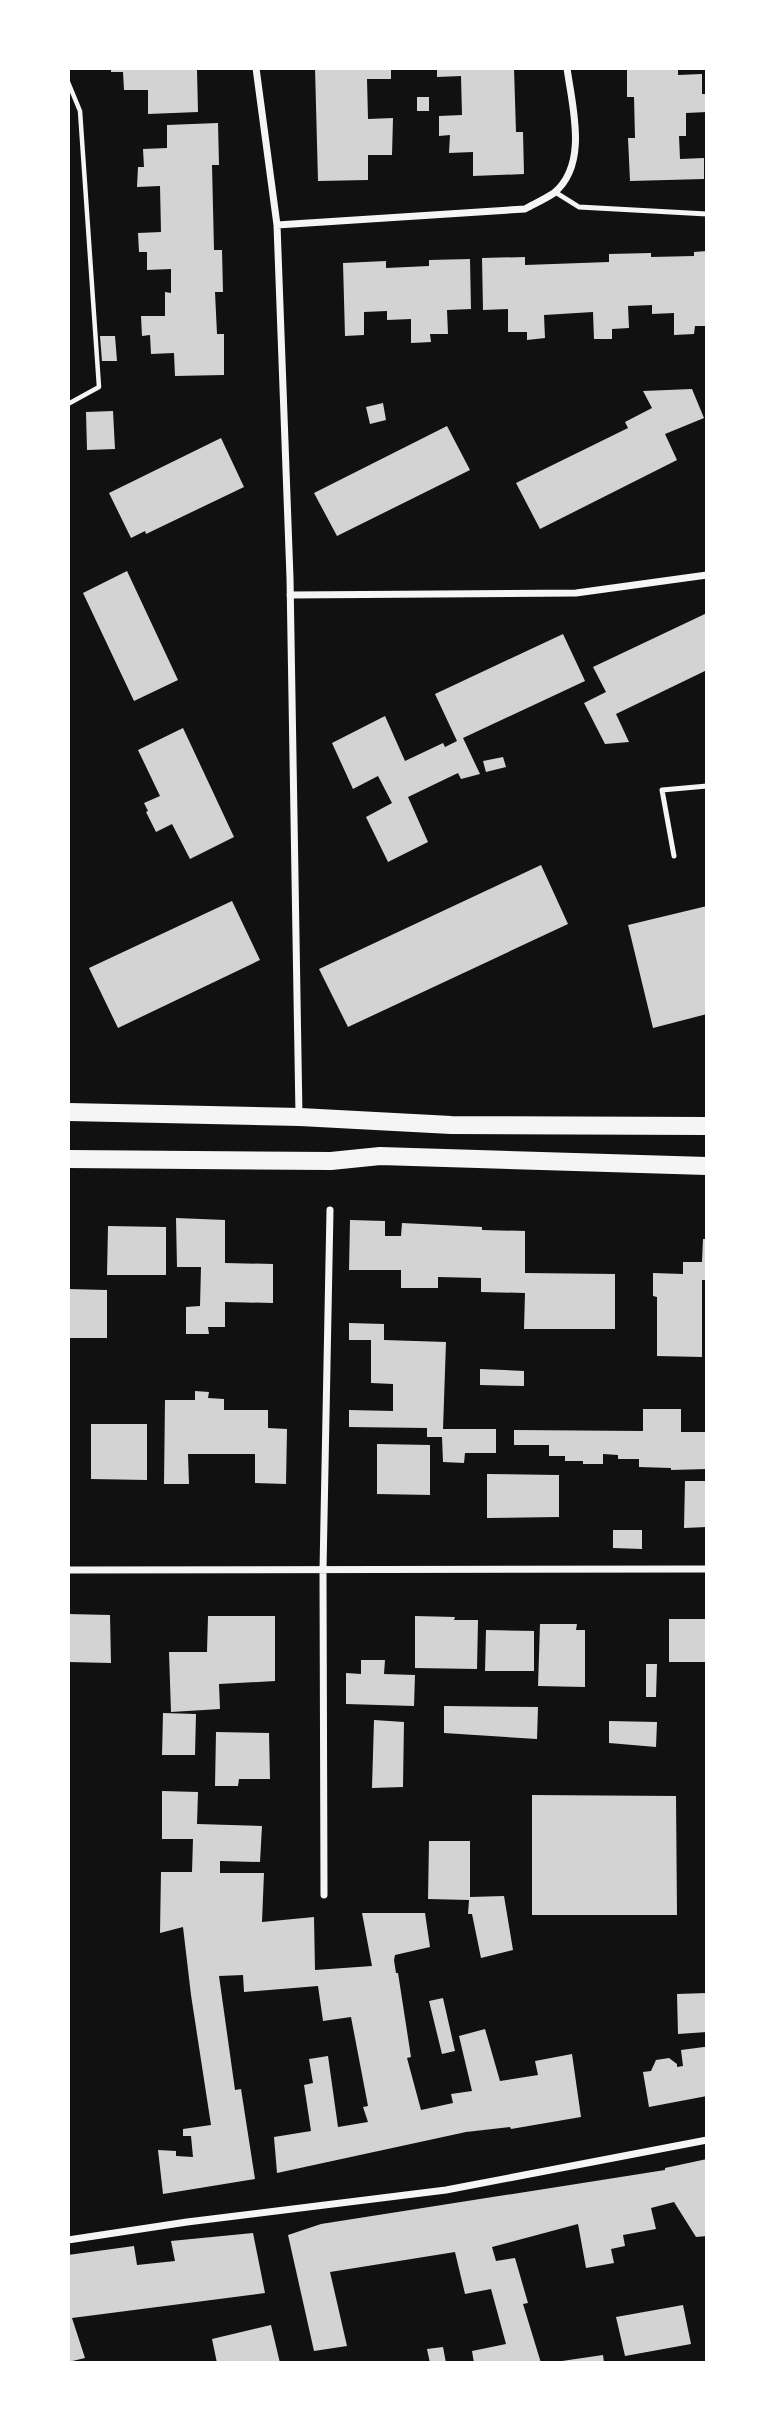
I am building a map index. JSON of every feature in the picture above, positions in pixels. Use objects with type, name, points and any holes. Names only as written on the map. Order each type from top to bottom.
[{"type":"main road","points":[[68,1112],[300,1117],[451,1125],[707,1126]]},
{"type":"main road","points":[[68,1159],[331,1161],[380,1156],[707,1166]]},
{"type":"street","points":[[256,68],[277,225],[290,595],[300,1117]]},
{"type":"street","points":[[277,225],[525,209],[555,192],[569,173],[576,142],[567,68]]},
{"type":"street","points":[[290,595],[576,593],[707,575]]},
{"type":"street","points":[[324,1895],[323,1570],[330,1210]]},
{"type":"street","points":[[68,1570],[707,1569]]},
{"type":"street","points":[[68,2240],[187,2222],[446,2190],[707,2140]]},
{"type":"lane","points":[[555,192],[579,207],[707,214]]},
{"type":"lane","points":[[674,856],[662,790],[707,786]]},
{"type":"path","points":[[68,82],[80,111],[99,387],[68,404]]},
{"type":"building","points":[[111,68],[197,70],[198,112],[148,114],[148,90],[124,90],[123,72],[111,72]]},
{"type":"building","points":[[315,68],[391,68],[391,79],[367,79],[368,119],[393,118],[392,155],[368,155],[368,180],[318,181]]},
{"type":"building","points":[[437,68],[514,68],[516,132],[523,132],[524,174],[473,176],[473,152],[449,153],[450,135],[439,136],[439,116],[462,115],[461,76],[437,77]]},
{"type":"building","points":[[627,68],[678,68],[678,75],[702,74],[702,94],[707,94],[707,112],[686,113],[686,136],[679,136],[680,159],[704,158],[704,179],[630,181],[628,138],[635,138],[634,97],[627,97]]},
{"type":"building","points":[[417,97],[429,97],[429,111],[417,111]]},
{"type":"building","points":[[218,123],[219,165],[212,165],[214,250],[222,250],[223,292],[215,292],[217,334],[224,334],[224,375],[175,376],[174,353],[151,354],[150,335],[142,336],[141,316],[165,316],[165,292],[171,293],[171,269],[147,270],[147,252],[139,252],[138,233],[161,232],[160,186],[137,187],[138,167],[144,167],[143,149],[167,148],[167,125]]},
{"type":"building","points":[[707,251],[707,326],[695,326],[694,334],[674,335],[674,313],[652,314],[652,305],[628,306],[629,328],[612,329],[612,339],[594,339],[593,312],[544,315],[545,338],[527,340],[527,332],[508,332],[508,309],[483,310],[482,258],[525,257],[525,265],[609,262],[609,254],[694,256],[694,252]]},
{"type":"building","points":[[470,259],[471,309],[447,310],[448,334],[430,334],[431,342],[411,343],[411,319],[387,320],[387,311],[364,312],[364,335],[345,336],[343,263],[386,261],[386,268],[429,266],[429,260]]},
{"type":"building","points":[[100,336],[115,336],[117,361],[102,361]]},
{"type":"building","points":[[692,389],[704,418],[665,434],[677,460],[540,529],[516,483],[628,428],[625,422],[652,408],[643,391]]},
{"type":"building","points":[[383,403],[386,420],[370,424],[366,407]]},
{"type":"building","points":[[113,411],[115,449],[87,450],[86,412]]},
{"type":"building","points":[[447,426],[470,470],[337,536],[314,493]]},
{"type":"building","points":[[221,438],[244,487],[146,534],[145,531],[131,538],[109,493]]},
{"type":"building","points":[[127,571],[178,680],[134,701],[83,593]]},
{"type":"building","points":[[707,613],[707,670],[616,714],[629,742],[605,744],[584,703],[606,692],[593,667]]},
{"type":"building","points":[[563,634],[585,681],[463,738],[480,774],[461,779],[458,773],[408,797],[428,842],[388,862],[366,817],[392,803],[378,776],[353,789],[332,743],[385,716],[405,761],[443,743],[445,747],[457,741],[435,694]]},
{"type":"building","points":[[183,728],[234,837],[190,859],[172,824],[156,832],[146,812],[148,811],[144,803],[160,796],[138,750]]},
{"type":"building","points":[[503,757],[506,767],[486,772],[483,761]]},
{"type":"building","points":[[541,865],[568,924],[348,1027],[319,969]]},
{"type":"building","points":[[232,901],[260,960],[118,1028],[89,968]]},
{"type":"building","points":[[707,906],[707,1014],[653,1028],[628,925]]},
{"type":"building","points":[[176,1218],[225,1220],[225,1263],[273,1264],[273,1303],[225,1302],[225,1327],[208,1327],[209,1334],[186,1334],[186,1307],[200,1306],[201,1267],[177,1267]]},
{"type":"building","points":[[350,1220],[385,1221],[385,1236],[401,1236],[402,1223],[525,1231],[525,1273],[615,1274],[615,1329],[524,1329],[525,1293],[481,1292],[481,1278],[438,1277],[438,1288],[401,1288],[401,1270],[349,1270]]},
{"type":"building","points":[[108,1226],[166,1227],[166,1275],[107,1275]]},
{"type":"building","points":[[703,1239],[707,1239],[707,1280],[702,1280],[702,1357],[657,1356],[657,1297],[653,1296],[653,1273],[683,1274],[683,1262],[702,1262]]},
{"type":"building","points":[[68,1289],[107,1290],[107,1338],[68,1338]]},
{"type":"building","points":[[349,1323],[384,1324],[384,1340],[446,1342],[443,1429],[496,1429],[496,1453],[465,1453],[464,1463],[443,1462],[442,1437],[427,1437],[427,1428],[349,1427],[349,1410],[393,1411],[393,1384],[371,1383],[371,1340],[349,1340]]},
{"type":"building","points":[[480,1369],[524,1371],[524,1386],[480,1385]]},
{"type":"building","points":[[195,1391],[209,1392],[208,1398],[224,1399],[224,1410],[268,1410],[268,1428],[287,1429],[286,1484],[255,1483],[255,1454],[188,1454],[189,1484],[164,1484],[165,1400],[195,1400]]},
{"type":"building","points":[[643,1409],[681,1409],[681,1432],[707,1432],[707,1469],[639,1467],[639,1459],[618,1459],[618,1455],[603,1454],[603,1464],[583,1464],[583,1461],[565,1461],[565,1456],[549,1456],[549,1445],[514,1445],[514,1430],[643,1431]]},
{"type":"building","points":[[91,1424],[147,1424],[147,1480],[91,1479]]},
{"type":"building","points":[[377,1444],[430,1445],[430,1495],[377,1494]]},
{"type":"building","points":[[487,1474],[559,1475],[559,1517],[487,1518]]},
{"type":"building","points":[[685,1481],[707,1481],[707,1527],[684,1528]]},
{"type":"building","points":[[613,1530],[642,1530],[642,1549],[613,1548]]},
{"type":"building","points":[[68,1614],[110,1615],[111,1663],[68,1662]]},
{"type":"building","points":[[208,1616],[275,1616],[275,1681],[219,1684],[220,1709],[171,1712],[169,1652],[207,1652]]},
{"type":"building","points":[[415,1616],[478,1620],[477,1669],[415,1668]]},
{"type":"building","points":[[669,1619],[707,1619],[707,1662],[669,1662]]},
{"type":"building","points":[[540,1624],[577,1624],[576,1630],[585,1630],[585,1687],[538,1686]]},
{"type":"building","points":[[486,1630],[534,1631],[534,1671],[485,1671]]},
{"type":"building","points":[[361,1660],[385,1660],[384,1674],[415,1675],[414,1706],[346,1704],[346,1673],[361,1674]]},
{"type":"building","points":[[646,1664],[657,1664],[656,1697],[646,1697]]},
{"type":"building","points":[[444,1706],[538,1707],[537,1739],[444,1733]]},
{"type":"building","points":[[163,1713],[196,1714],[195,1755],[162,1755]]},
{"type":"building","points":[[374,1720],[404,1722],[403,1787],[372,1788]]},
{"type":"building","points":[[609,1721],[657,1722],[656,1747],[609,1743]]},
{"type":"building","points":[[216,1732],[269,1733],[270,1779],[239,1779],[238,1786],[215,1786]]},
{"type":"building","points":[[162,1791],[198,1792],[197,1824],[262,1826],[260,1862],[220,1861],[220,1873],[264,1873],[262,1922],[314,1917],[315,1970],[372,1966],[362,1913],[425,1913],[430,1947],[395,1955],[394,1960],[411,2057],[407,2058],[421,2110],[453,2103],[451,2094],[472,2091],[459,2036],[485,2029],[500,2081],[538,2075],[535,2061],[572,2054],[581,2117],[511,2129],[466,2132],[277,2173],[274,2137],[311,2131],[304,2085],[313,2083],[309,2059],[328,2056],[338,2127],[368,2122],[363,2107],[368,2106],[351,2017],[323,2021],[318,1986],[244,1992],[243,1975],[219,1976],[235,2090],[241,2089],[255,2179],[163,2194],[158,2150],[176,2151],[176,2156],[193,2157],[191,2136],[183,2136],[183,2129],[211,2125],[183,1927],[160,1933],[161,1872],[192,1872],[193,1839],[162,1839]]},
{"type":"building","points":[[532,1795],[676,1796],[677,1915],[532,1915]]},
{"type":"building","points":[[429,1841],[470,1841],[470,1897],[504,1896],[513,1950],[481,1958],[472,1914],[468,1914],[469,1900],[428,1899]]},
{"type":"building","points":[[707,1993],[707,2032],[678,2034],[677,1994]]},
{"type":"building","points":[[443,1998],[455,2051],[442,2054],[429,2001]]},
{"type":"building","points":[[707,2047],[707,2096],[649,2107],[643,2072],[651,2071],[656,2060],[669,2058],[677,2067],[683,2066],[681,2050]]},
{"type":"building","points":[[707,2159],[707,2236],[696,2237],[674,2202],[651,2208],[656,2229],[623,2235],[625,2246],[611,2249],[614,2263],[586,2268],[578,2224],[492,2247],[496,2261],[515,2258],[528,2303],[523,2304],[541,2363],[474,2363],[472,2351],[506,2344],[491,2289],[465,2294],[455,2252],[330,2272],[347,2346],[314,2351],[288,2235],[321,2224],[665,2170]]},
{"type":"building","points":[[253,2233],[265,2293],[72,2318],[85,2358],[68,2362],[68,2255],[134,2246],[137,2265],[175,2261],[171,2241]]},
{"type":"building","points":[[683,2305],[691,2344],[625,2356],[616,2317]]},
{"type":"building","points":[[271,2325],[280,2363],[217,2363],[212,2339]]},
{"type":"building","points":[[443,2347],[446,2363],[430,2363],[427,2349]]},
{"type":"building","points":[[603,2355],[604,2363],[562,2363],[562,2361]]}]
